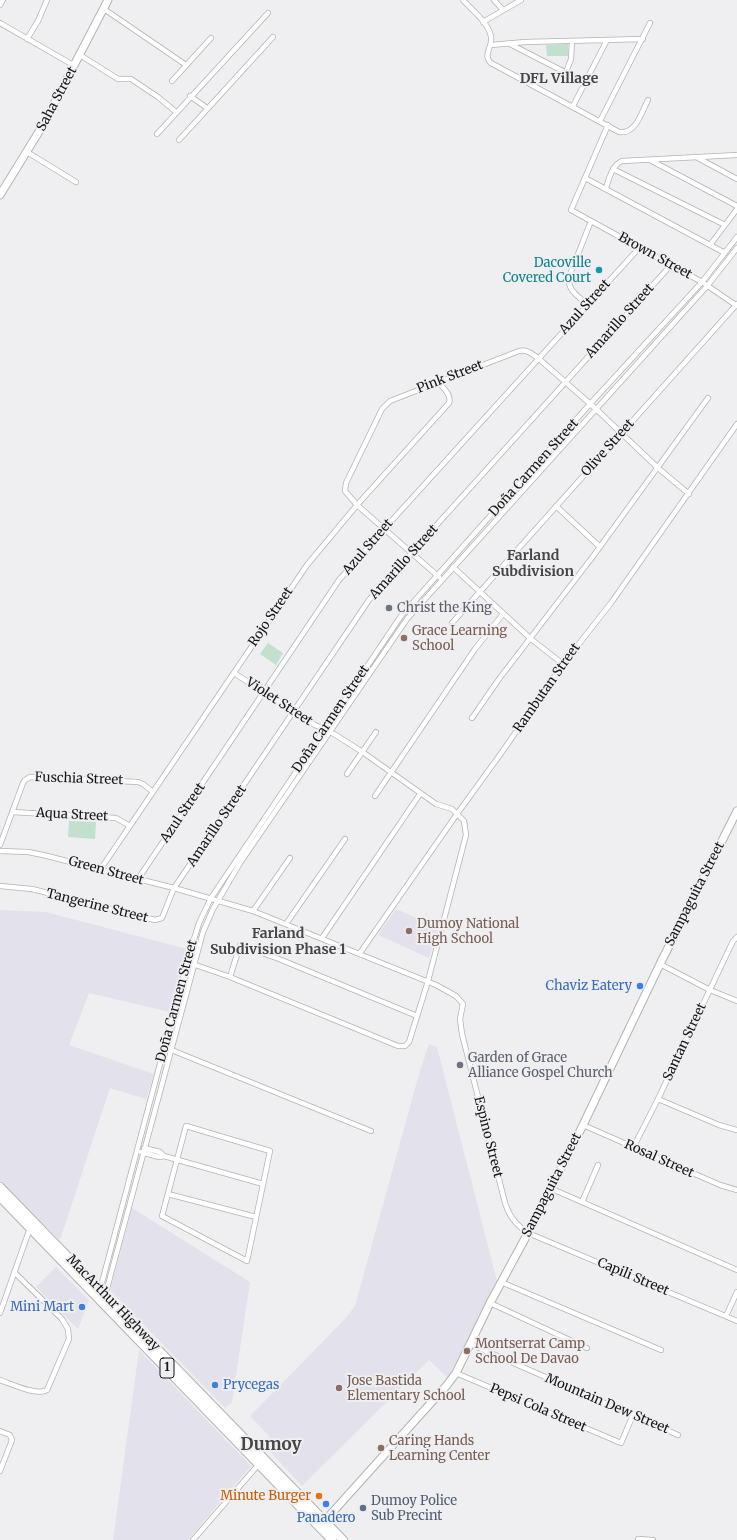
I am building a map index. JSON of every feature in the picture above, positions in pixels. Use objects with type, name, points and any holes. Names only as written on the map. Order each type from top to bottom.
[{"type":"highway","name":"MacArthur Highway","points":[[0,1187],[100,1301],[182,1380]]},
{"type":"highway","name":"MacArthur Highway","points":[[0,1197],[103,1292],[182,1380],[261,1462],[322,1524],[343,1540]]},
{"type":"highway","name":"MacArthur Highway","points":[[322,1524],[332,1540]]},
{"type":"street","points":[[0,5],[3,0]]},
{"type":"street","points":[[27,39],[48,0]]},
{"type":"street","name":"Saha Street","points":[[0,195],[27,152],[75,66],[108,0]]},
{"type":"street","points":[[463,0],[483,22],[491,35],[491,45],[487,54],[487,58],[491,63],[600,120],[619,132],[629,130],[637,122],[648,100]]},
{"type":"street","points":[[494,0],[503,10]]},
{"type":"street","points":[[483,22],[521,0]]},
{"type":"street","points":[[104,9],[186,65]]},
{"type":"street","points":[[157,134],[190,96],[268,13]]},
{"type":"street","points":[[0,23],[75,66]]},
{"type":"street","points":[[600,120],[650,23]]},
{"type":"street","points":[[179,140],[273,37]]},
{"type":"street","points":[[172,81],[211,38]]},
{"type":"street","points":[[491,45],[509,43],[643,39]]},
{"type":"street","points":[[573,106],[608,40]]},
{"type":"street","points":[[566,72],[570,59],[572,41]]},
{"type":"street","points":[[509,43],[586,82]]},
{"type":"street","points":[[80,55],[118,79],[131,79],[158,97],[176,112]]},
{"type":"street","points":[[190,96],[207,108]]},
{"type":"street","points":[[608,125],[586,178],[725,253]]},
{"type":"street","points":[[27,152],[76,182]]},
{"type":"street","points":[[606,188],[613,169],[616,164],[622,161],[737,155]]},
{"type":"street","points":[[697,157],[737,179]]},
{"type":"street","points":[[649,159],[737,206]]},
{"type":"street","points":[[613,169],[725,225]]},
{"type":"street","name":"Brown Street","points":[[586,178],[571,210],[708,285],[737,305]]},
{"type":"street","points":[[710,245],[737,209]]},
{"type":"street","points":[[587,304],[571,290],[568,282],[591,221]]},
{"type":"street","name":"Doña Carmen Street","points":[[100,1301],[138,1148],[187,962],[199,923],[211,898],[327,731],[415,608],[440,577],[590,404],[702,282],[737,238]]},
{"type":"street","name":"Azul Street","points":[[138,879],[340,580],[384,528],[639,248]]},
{"type":"street","name":"Doña Carmen Street","points":[[327,731],[394,625],[410,605],[440,577],[453,568],[708,285],[737,248]]},
{"type":"street","name":"Amarillo Street","points":[[174,888],[369,600],[671,265]]},
{"type":"street","name":"Olive Street","points":[[452,623],[479,591],[737,305]]},
{"type":"street","name":"Pink Street","points":[[358,505],[344,489],[386,404],[396,398],[524,350],[530,352],[538,358],[596,409],[620,434],[688,494]]},
{"type":"street","name":"Rojo Street","points":[[100,870],[307,565],[358,505],[449,404],[449,395],[438,382]]},
{"type":"street","points":[[472,718],[499,679],[600,547],[708,398]]},
{"type":"street","name":"Rambutan Street","points":[[360,953],[502,752],[562,664],[611,603],[737,424]]},
{"type":"street","points":[[358,505],[440,577]]},
{"type":"street","points":[[556,506],[600,547]]},
{"type":"street","points":[[453,568],[531,639],[562,664]]},
{"type":"street","points":[[410,605],[415,608]]},
{"type":"street","points":[[375,796],[475,649],[503,614]]},
{"type":"street","points":[[394,625],[399,629]]},
{"type":"street","points":[[367,666],[372,669]]},
{"type":"street","name":"Violet Street","points":[[234,673],[264,691],[315,726],[327,731],[362,751],[420,794],[436,804],[452,809],[457,814]]},
{"type":"street","points":[[347,774],[376,732]]},
{"type":"street","name":"Fuschia Street","points":[[0,846],[23,783],[30,777],[138,782],[153,792]]},
{"type":"street","points":[[322,938],[420,794]]},
{"type":"street","name":"Aqua Street","points":[[12,812],[116,818],[130,826]]},
{"type":"street","name":"Sampaguita Street","points":[[322,1524],[447,1385],[456,1373],[490,1303],[528,1233],[583,1125],[660,964],[737,813]]},
{"type":"street","points":[[187,962],[230,976],[401,1047],[405,1046],[408,1042],[428,981],[466,835],[464,821],[457,814]]},
{"type":"street","name":"Doña Carmen Street","points":[[100,1301],[144,1150],[206,924],[261,828]]},
{"type":"street","points":[[286,924],[345,839]]},
{"type":"street","name":"Green Street","points":[[0,851],[38,854],[211,898],[253,911],[428,981]]},
{"type":"street","points":[[253,911],[290,858]]},
{"type":"street","name":"Tangerine Street","points":[[0,886],[32,889],[155,920],[160,919],[163,916],[174,888]]},
{"type":"street","name":"Santan Street","points":[[633,1148],[733,941],[737,937]]},
{"type":"street","points":[[230,976],[240,945],[417,1016]]},
{"type":"street","points":[[660,964],[710,990],[737,1001]]},
{"type":"street","name":"Espino Street","points":[[428,981],[456,996],[463,1004],[460,1019],[464,1042],[506,1206],[511,1218],[528,1233]]},
{"type":"street","points":[[164,1047],[371,1131]]},
{"type":"street","points":[[658,1099],[719,1125],[737,1130]]},
{"type":"street","name":"Rosal Street","points":[[583,1125],[720,1185],[737,1190]]},
{"type":"street","points":[[186,1126],[270,1151],[247,1261],[162,1216],[177,1160],[186,1126]]},
{"type":"street","points":[[138,1148],[160,1152],[164,1156],[263,1184]]},
{"type":"street","points":[[582,1202],[598,1165]]},
{"type":"street","points":[[550,1188],[737,1270]]},
{"type":"street","points":[[168,1194],[256,1217]]},
{"type":"street","points":[[0,1313],[32,1225]]},
{"type":"street","name":"Capili Street","points":[[528,1233],[737,1321]]},
{"type":"street","points":[[0,1380],[35,1392],[44,1392],[47,1390],[68,1339],[68,1329],[62,1319],[14,1272]]},
{"type":"street","points":[[501,1282],[661,1350]]},
{"type":"street","points":[[726,1316],[737,1292]]},
{"type":"street","points":[[490,1303],[587,1348]]},
{"type":"street","name":"Mountain Dew Street","points":[[470,1344],[678,1435]]},
{"type":"street","name":"Pepsi Cola Street","points":[[456,1373],[621,1443],[633,1415]]},
{"type":"street","points":[[0,1431],[8,1433],[12,1438],[12,1443],[0,1471]]},
{"type":"street","points":[[193,1540],[261,1462]]},
{"type":"street","points":[[638,1539],[653,1540]]},
{"type":"shaded area","name":"Dumoy National High School","points":[[396,909],[438,927],[429,958],[378,935]]},
{"type":"shaded area","points":[[0,910],[46,912],[187,949],[170,1012],[89,993],[69,1045],[154,1074],[146,1099],[110,1088],[60,1240],[0,1181]]},
{"type":"shaded area","points":[[429,1044],[437,1047],[497,1281],[448,1378],[429,1360],[302,1486],[263,1444],[270,1437],[250,1416],[345,1319],[355,1306],[419,1074]]},
{"type":"shaded area","name":"Prycegas","points":[[132,1208],[250,1282],[232,1402],[225,1408],[110,1290]]},
{"type":"shaded area","points":[[56,1267],[89,1300],[78,1329],[36,1287]]},
{"type":"shaded area","points":[[139,1350],[251,1466],[188,1540],[113,1540]]},
{"type":"green space","points":[[568,44],[568,56],[547,56],[546,45]]},
{"type":"green space","points":[[268,643],[283,653],[276,665],[260,654]]},
{"type":"green space","points":[[69,821],[96,822],[95,839],[68,837]]},
{"type":"place","name":"Dacoville Covered Court","points":[[599,270]]},
{"type":"place","name":"Christ the King","points":[[389,608]]},
{"type":"place","name":"Grace Learning School","points":[[404,638]]},
{"type":"place","name":"Dumoy National High School","points":[[409,931]]},
{"type":"place","name":"Chaviz Eatery","points":[[640,986]]},
{"type":"place","name":"Garden of Grace Alliance Gospel Church","points":[[460,1065]]},
{"type":"place","name":"Mini Mart","points":[[82,1307]]},
{"type":"place","name":"Montserrat Camp School De Davao","points":[[467,1351]]},
{"type":"place","name":"Prycegas","points":[[215,1385]]},
{"type":"place","name":"Jose Bastida Elementary School","points":[[339,1388]]},
{"type":"place","name":"Caring Hands Learning Center","points":[[381,1448]]},
{"type":"place","name":"Minute Burger","points":[[319,1496]]},
{"type":"place","name":"Panadero","points":[[326,1504]]},
{"type":"place","name":"Dumoy Police Sub Precint","points":[[363,1508]]},
{"type":"district","name":"DFL Village","points":[[559,79]]},
{"type":"district","name":"Farland Subdivision","points":[[533,564]]},
{"type":"district","name":"Farland Subdivision Phase 1","points":[[278,942]]},
{"type":"district","name":"Dumoy","points":[[271,1445]]}]
